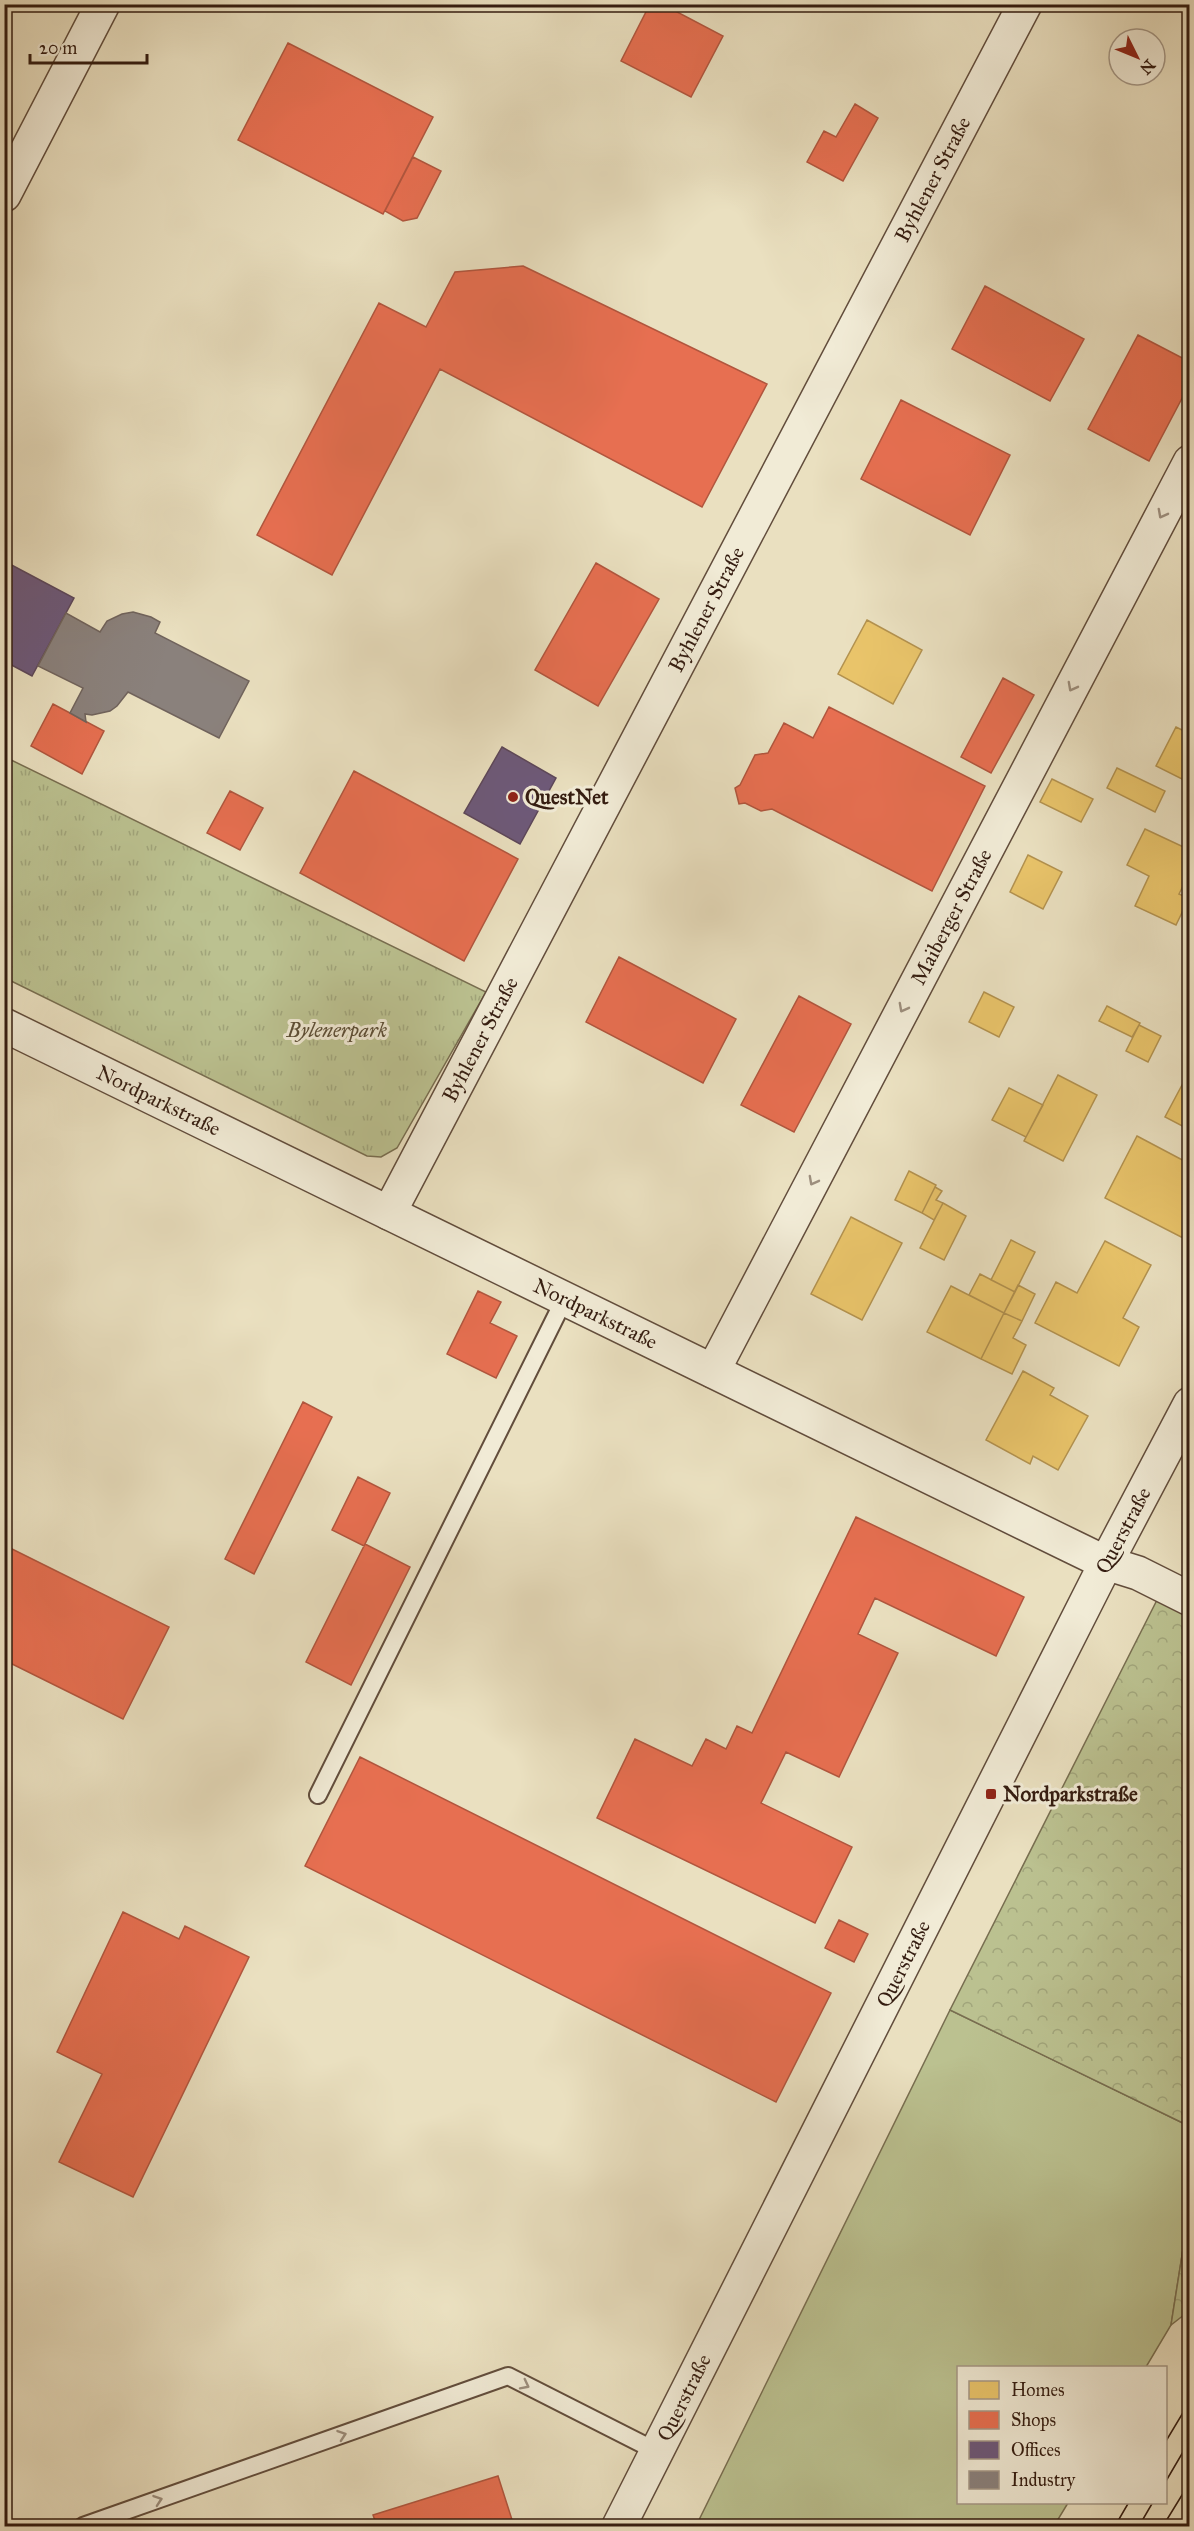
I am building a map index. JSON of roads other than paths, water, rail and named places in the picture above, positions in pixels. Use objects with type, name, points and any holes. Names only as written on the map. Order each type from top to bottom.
[{"type":"street","points":[[4,195],[103,4]]},
{"type":"street","name":"Byhlener Straße","points":[[389,1213],[1025,4]]},
{"type":"street","name":"Maiberger Straße","points":[[713,1371],[1190,462]]},
{"type":"street","name":"Nordparkstraße","points":[[4,1025],[1106,1563],[1138,1573],[1190,1599]]},
{"type":"street","name":"Querstraße","points":[[619,2526],[1106,1563],[1190,1404]]},
{"type":"lane","points":[[318,1795],[565,1298]]},
{"type":"lane","points":[[83,2526],[507,2376],[658,2452]]},
{"type":"tram line","points":[[1167,2439],[1190,2401]]},
{"type":"tram line","points":[[1167,2479],[1190,2440]]},
{"type":"tram line","points":[[1163,2526],[1190,2482]]},
{"type":"tram line","points":[[1115,2526],[1128,2504]]},
{"type":"tram line","points":[[1139,2526],[1152,2504]]},
{"type":"place","name":"QuestNet","points":[[513,797]]},
{"type":"place","name":"Nordparkstraße","points":[[991,1794]]},
{"type":"park label","name":"Bylenerpark","points":[[337,1030]]}]
